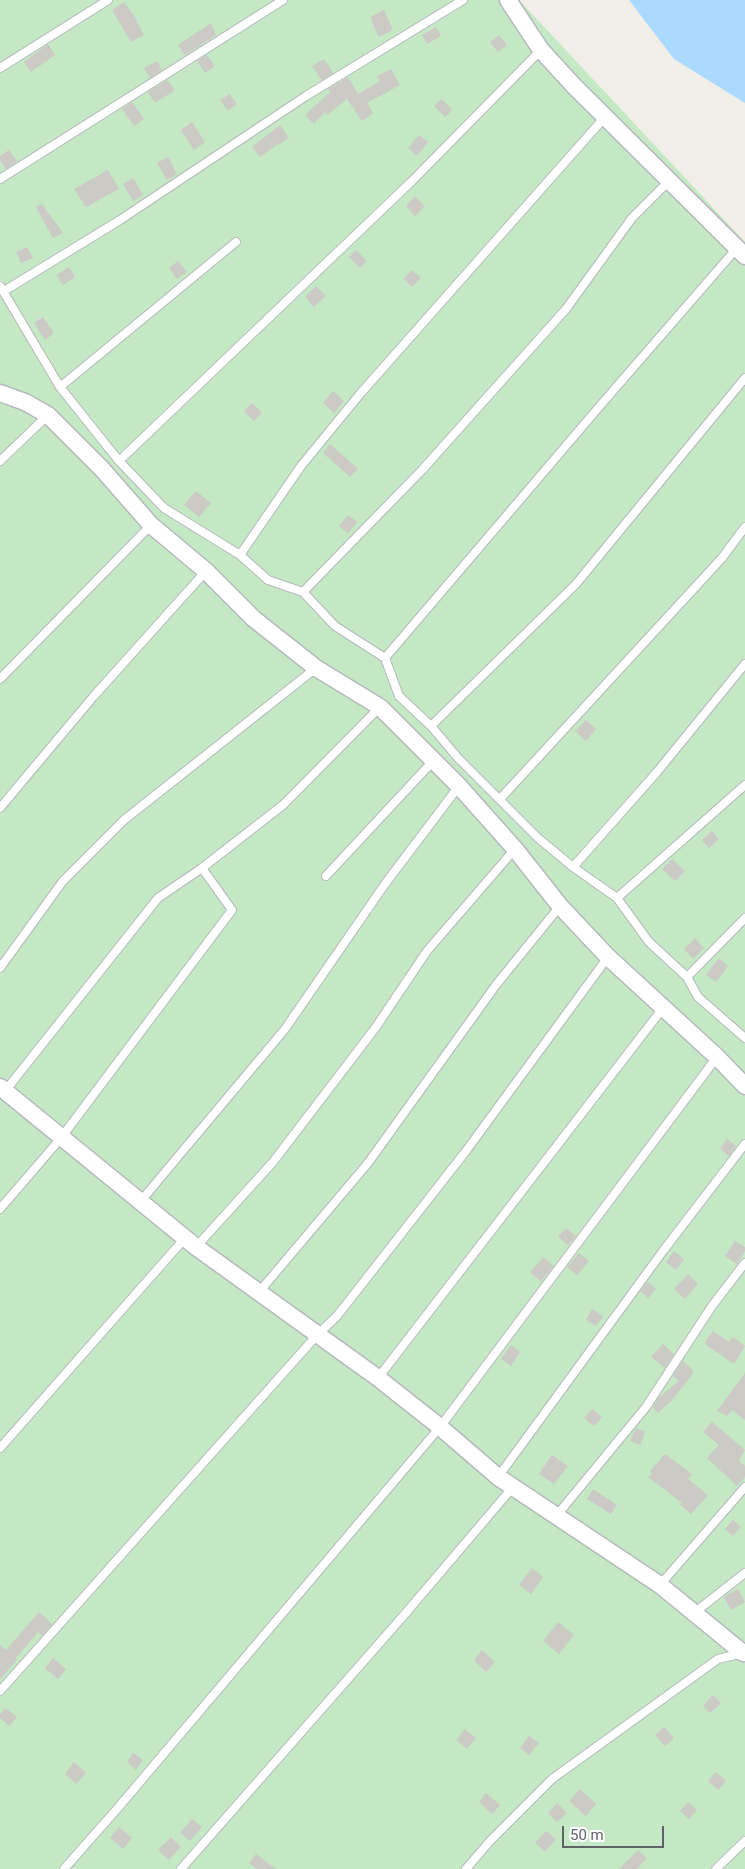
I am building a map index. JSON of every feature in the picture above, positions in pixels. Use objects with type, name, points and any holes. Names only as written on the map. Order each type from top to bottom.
[{"type":"street","points":[[508,0],[541,50],[604,118],[741,252]]},
{"type":"street","points":[[0,393],[25,402],[48,414],[102,469],[151,525],[206,571],[254,619],[316,668],[380,707],[459,786],[515,849],[560,906],[608,957],[717,1057],[745,1086]]},
{"type":"street","points":[[3,1088],[61,1138],[190,1242],[378,1378],[440,1427],[498,1477],[660,1585],[744,1653]]},
{"type":"lane","points":[[0,68],[108,0]]},
{"type":"lane","points":[[0,179],[283,0]]},
{"type":"lane","points":[[463,0],[306,96],[120,220],[2,289],[60,388],[120,461],[164,508],[240,555],[268,580],[303,592],[335,626],[385,658],[399,696],[538,838],[573,867],[617,898],[650,942],[687,977],[698,997],[745,1038]]},
{"type":"lane","points":[[120,461],[412,181],[541,50]]},
{"type":"lane","points":[[240,555],[301,466],[360,394],[604,118]]},
{"type":"lane","points":[[303,592],[442,448],[566,309],[632,218],[669,181]]},
{"type":"lane","points":[[60,388],[236,242]]},
{"type":"lane","points":[[385,658],[561,451],[741,252]]},
{"type":"lane","points":[[430,726],[576,584],[745,378]]},
{"type":"lane","points":[[0,461],[48,414]]},
{"type":"lane","points":[[0,679],[151,525]]},
{"type":"lane","points":[[500,799],[716,565],[745,527]]},
{"type":"lane","points":[[0,808],[93,697],[206,571]]},
{"type":"lane","points":[[573,867],[657,772],[745,664]]},
{"type":"lane","points":[[0,968],[62,881],[124,820],[316,668]]},
{"type":"lane","points":[[3,1088],[158,898],[202,868],[282,805],[380,707]]},
{"type":"lane","points":[[326,876],[434,760]]},
{"type":"lane","points":[[617,898],[745,785]]},
{"type":"lane","points":[[140,1202],[285,1029],[385,884],[459,786]]},
{"type":"lane","points":[[0,1448],[190,1242],[274,1162],[376,1027],[427,951],[515,849]]},
{"type":"lane","points":[[0,1208],[61,1138],[232,910],[202,868]]},
{"type":"lane","points":[[259,1292],[368,1163],[496,985],[560,906]]},
{"type":"lane","points":[[687,977],[745,918]]},
{"type":"lane","points":[[0,1691],[318,1334],[337,1316],[466,1151],[608,957]]},
{"type":"lane","points":[[378,1378],[663,1008]]},
{"type":"lane","points":[[64,1869],[124,1802],[440,1427],[717,1057]]},
{"type":"lane","points":[[498,1477],[663,1251],[745,1144]]},
{"type":"lane","points":[[557,1515],[646,1407],[712,1306],[745,1262]]},
{"type":"lane","points":[[181,1869],[392,1629],[513,1487]]},
{"type":"lane","points":[[660,1585],[745,1488]]},
{"type":"lane","points":[[694,1613],[745,1573]]},
{"type":"lane","points":[[466,1869],[490,1841],[552,1779],[718,1659],[744,1653]]},
{"type":"lane","points":[[716,1869],[745,1841]]},
{"type":"green space","points":[[0,0],[519,0],[745,242],[745,1869],[0,1869]]},
{"type":"water","points":[[629,0],[745,0],[745,103],[674,59]]},
{"type":"building","points":[[124,2],[144,35],[131,42],[112,10]]},
{"type":"building","points":[[384,10],[393,30],[379,37],[370,17]]},
{"type":"building","points":[[211,23],[216,35],[185,55],[178,45]]},
{"type":"building","points":[[436,27],[441,36],[427,44],[422,35]]},
{"type":"building","points":[[499,35],[507,45],[498,52],[490,42]]},
{"type":"building","points":[[48,44],[55,55],[31,72],[24,62]]},
{"type":"building","points":[[207,55],[215,66],[205,73],[197,61]]},
{"type":"building","points":[[324,59],[333,73],[322,80],[312,66]]},
{"type":"building","points":[[157,61],[162,70],[150,78],[144,68]]},
{"type":"building","points":[[391,69],[400,85],[367,103],[373,113],[362,121],[347,99],[327,115],[325,112],[314,124],[305,115],[330,92],[328,89],[348,77],[358,94],[380,81],[377,76]]},
{"type":"building","points":[[167,80],[175,90],[155,103],[148,92]]},
{"type":"building","points":[[230,94],[237,104],[228,111],[220,100]]},
{"type":"building","points":[[442,99],[452,110],[445,117],[434,106]]},
{"type":"building","points":[[132,102],[144,119],[134,126],[122,109]]},
{"type":"building","points":[[192,122],[205,142],[194,150],[181,130]]},
{"type":"building","points":[[280,125],[289,138],[260,157],[252,147]]},
{"type":"building","points":[[419,135],[428,142],[417,156],[408,148]]},
{"type":"building","points":[[9,150],[17,161],[6,169],[0,160],[0,156]]},
{"type":"building","points":[[168,157],[177,174],[167,180],[157,163]]},
{"type":"building","points":[[108,170],[119,189],[86,207],[74,189]]},
{"type":"building","points":[[133,178],[143,195],[133,201],[123,184]]},
{"type":"building","points":[[415,196],[425,206],[415,216],[406,206]]},
{"type":"building","points":[[42,204],[63,233],[53,238],[36,207]]},
{"type":"building","points":[[27,247],[33,258],[21,263],[16,252]]},
{"type":"building","points":[[356,250],[367,261],[360,268],[349,257]]},
{"type":"building","points":[[178,261],[187,272],[177,279],[169,268]]},
{"type":"building","points":[[69,267],[75,277],[63,285],[56,275]]},
{"type":"building","points":[[412,270],[421,278],[412,287],[404,279]]},
{"type":"building","points":[[316,286],[326,296],[314,307],[305,297]]},
{"type":"building","points":[[43,317],[54,333],[45,340],[34,323]]},
{"type":"building","points":[[333,391],[344,401],[334,413],[323,403]]},
{"type":"building","points":[[252,403],[262,413],[254,421],[244,411]]},
{"type":"building","points":[[330,444],[358,469],[350,477],[323,453]]},
{"type":"building","points":[[196,491],[211,503],[199,517],[184,505]]},
{"type":"building","points":[[348,515],[357,522],[348,533],[339,526]]},
{"type":"building","points":[[586,720],[596,729],[586,741],[575,731]]},
{"type":"building","points":[[712,831],[719,839],[709,848],[702,840]]},
{"type":"building","points":[[672,859],[685,871],[675,881],[662,869]]},
{"type":"building","points":[[695,938],[704,948],[693,959],[684,949]]},
{"type":"building","points":[[719,958],[728,966],[716,982],[706,975]]},
{"type":"building","points":[[727,1139],[736,1146],[729,1156],[720,1149]]},
{"type":"building","points":[[566,1228],[576,1236],[568,1245],[558,1237]]},
{"type":"building","points":[[735,1241],[745,1247],[745,1251],[737,1264],[725,1256]]},
{"type":"building","points":[[674,1251],[684,1259],[676,1270],[666,1262]]},
{"type":"building","points":[[579,1253],[589,1261],[577,1275],[567,1267]]},
{"type":"building","points":[[543,1257],[554,1266],[541,1281],[530,1272]]},
{"type":"building","points":[[688,1274],[698,1284],[685,1299],[674,1289]]},
{"type":"building","points":[[648,1282],[656,1289],[648,1298],[640,1291]]},
{"type":"building","points":[[592,1309],[603,1316],[596,1326],[586,1320]]},
{"type":"building","points":[[713,1331],[729,1342],[733,1337],[745,1346],[734,1364],[706,1345],[705,1342]]},
{"type":"building","points":[[663,1344],[674,1354],[665,1368],[651,1357]]},
{"type":"building","points":[[511,1345],[520,1352],[511,1366],[501,1359]]},
{"type":"building","points":[[683,1361],[694,1371],[671,1401],[658,1413],[653,1407],[658,1398],[679,1381],[673,1376]]},
{"type":"building","points":[[745,1373],[745,1420],[732,1410],[727,1416],[717,1411]]},
{"type":"building","points":[[592,1409],[602,1417],[594,1426],[584,1418]]},
{"type":"building","points":[[712,1422],[745,1450],[739,1461],[745,1466],[745,1477],[737,1486],[707,1458],[719,1445],[703,1432]]},
{"type":"building","points":[[636,1428],[645,1432],[640,1445],[630,1441]]},
{"type":"building","points":[[665,1454],[692,1474],[688,1479],[708,1495],[691,1514],[680,1504],[682,1503],[648,1477],[652,1473],[650,1471]]},
{"type":"building","points":[[552,1455],[568,1466],[554,1484],[539,1474]]},
{"type":"building","points":[[593,1489],[617,1505],[611,1514],[587,1499]]},
{"type":"building","points":[[733,1520],[741,1527],[733,1536],[725,1529]]},
{"type":"building","points":[[532,1568],[543,1577],[531,1594],[519,1585]]},
{"type":"building","points":[[738,1589],[745,1602],[731,1610],[724,1597]]},
{"type":"building","points":[[39,1612],[52,1624],[42,1636],[38,1632],[0,1679],[0,1645],[6,1650]]},
{"type":"building","points":[[558,1622],[574,1635],[559,1654],[543,1641]]},
{"type":"building","points":[[482,1650],[495,1662],[486,1672],[474,1660]]},
{"type":"building","points":[[53,1658],[66,1669],[58,1679],[45,1668]]},
{"type":"building","points":[[713,1695],[721,1703],[710,1713],[703,1706]]},
{"type":"building","points":[[5,1708],[17,1717],[10,1726],[0,1718],[0,1714]]},
{"type":"building","points":[[664,1727],[674,1738],[665,1746],[655,1735]]},
{"type":"building","points":[[465,1729],[476,1738],[467,1749],[456,1740]]},
{"type":"building","points":[[529,1736],[539,1743],[529,1755],[520,1748]]},
{"type":"building","points":[[133,1753],[143,1760],[136,1770],[127,1762]]},
{"type":"building","points":[[74,1762],[86,1773],[76,1784],[65,1774]]},
{"type":"building","points":[[716,1772],[726,1781],[718,1790],[708,1781]]},
{"type":"building","points":[[580,1789],[596,1804],[586,1816],[569,1801]]},
{"type":"building","points":[[486,1793],[500,1805],[492,1814],[479,1802]]},
{"type":"building","points":[[688,1802],[697,1810],[689,1819],[680,1811]]},
{"type":"building","points":[[557,1803],[567,1813],[557,1822],[548,1813]]},
{"type":"building","points":[[192,1819],[202,1827],[190,1841],[180,1833]]},
{"type":"building","points":[[119,1827],[132,1838],[123,1849],[110,1838]]},
{"type":"building","points":[[546,1831],[556,1839],[545,1852],[535,1843]]},
{"type":"building","points":[[171,1837],[181,1847],[169,1860],[158,1850]]},
{"type":"building","points":[[638,1850],[647,1858],[637,1869],[619,1869]]},
{"type":"building","points":[[256,1854],[276,1869],[257,1869],[249,1863]]}]
